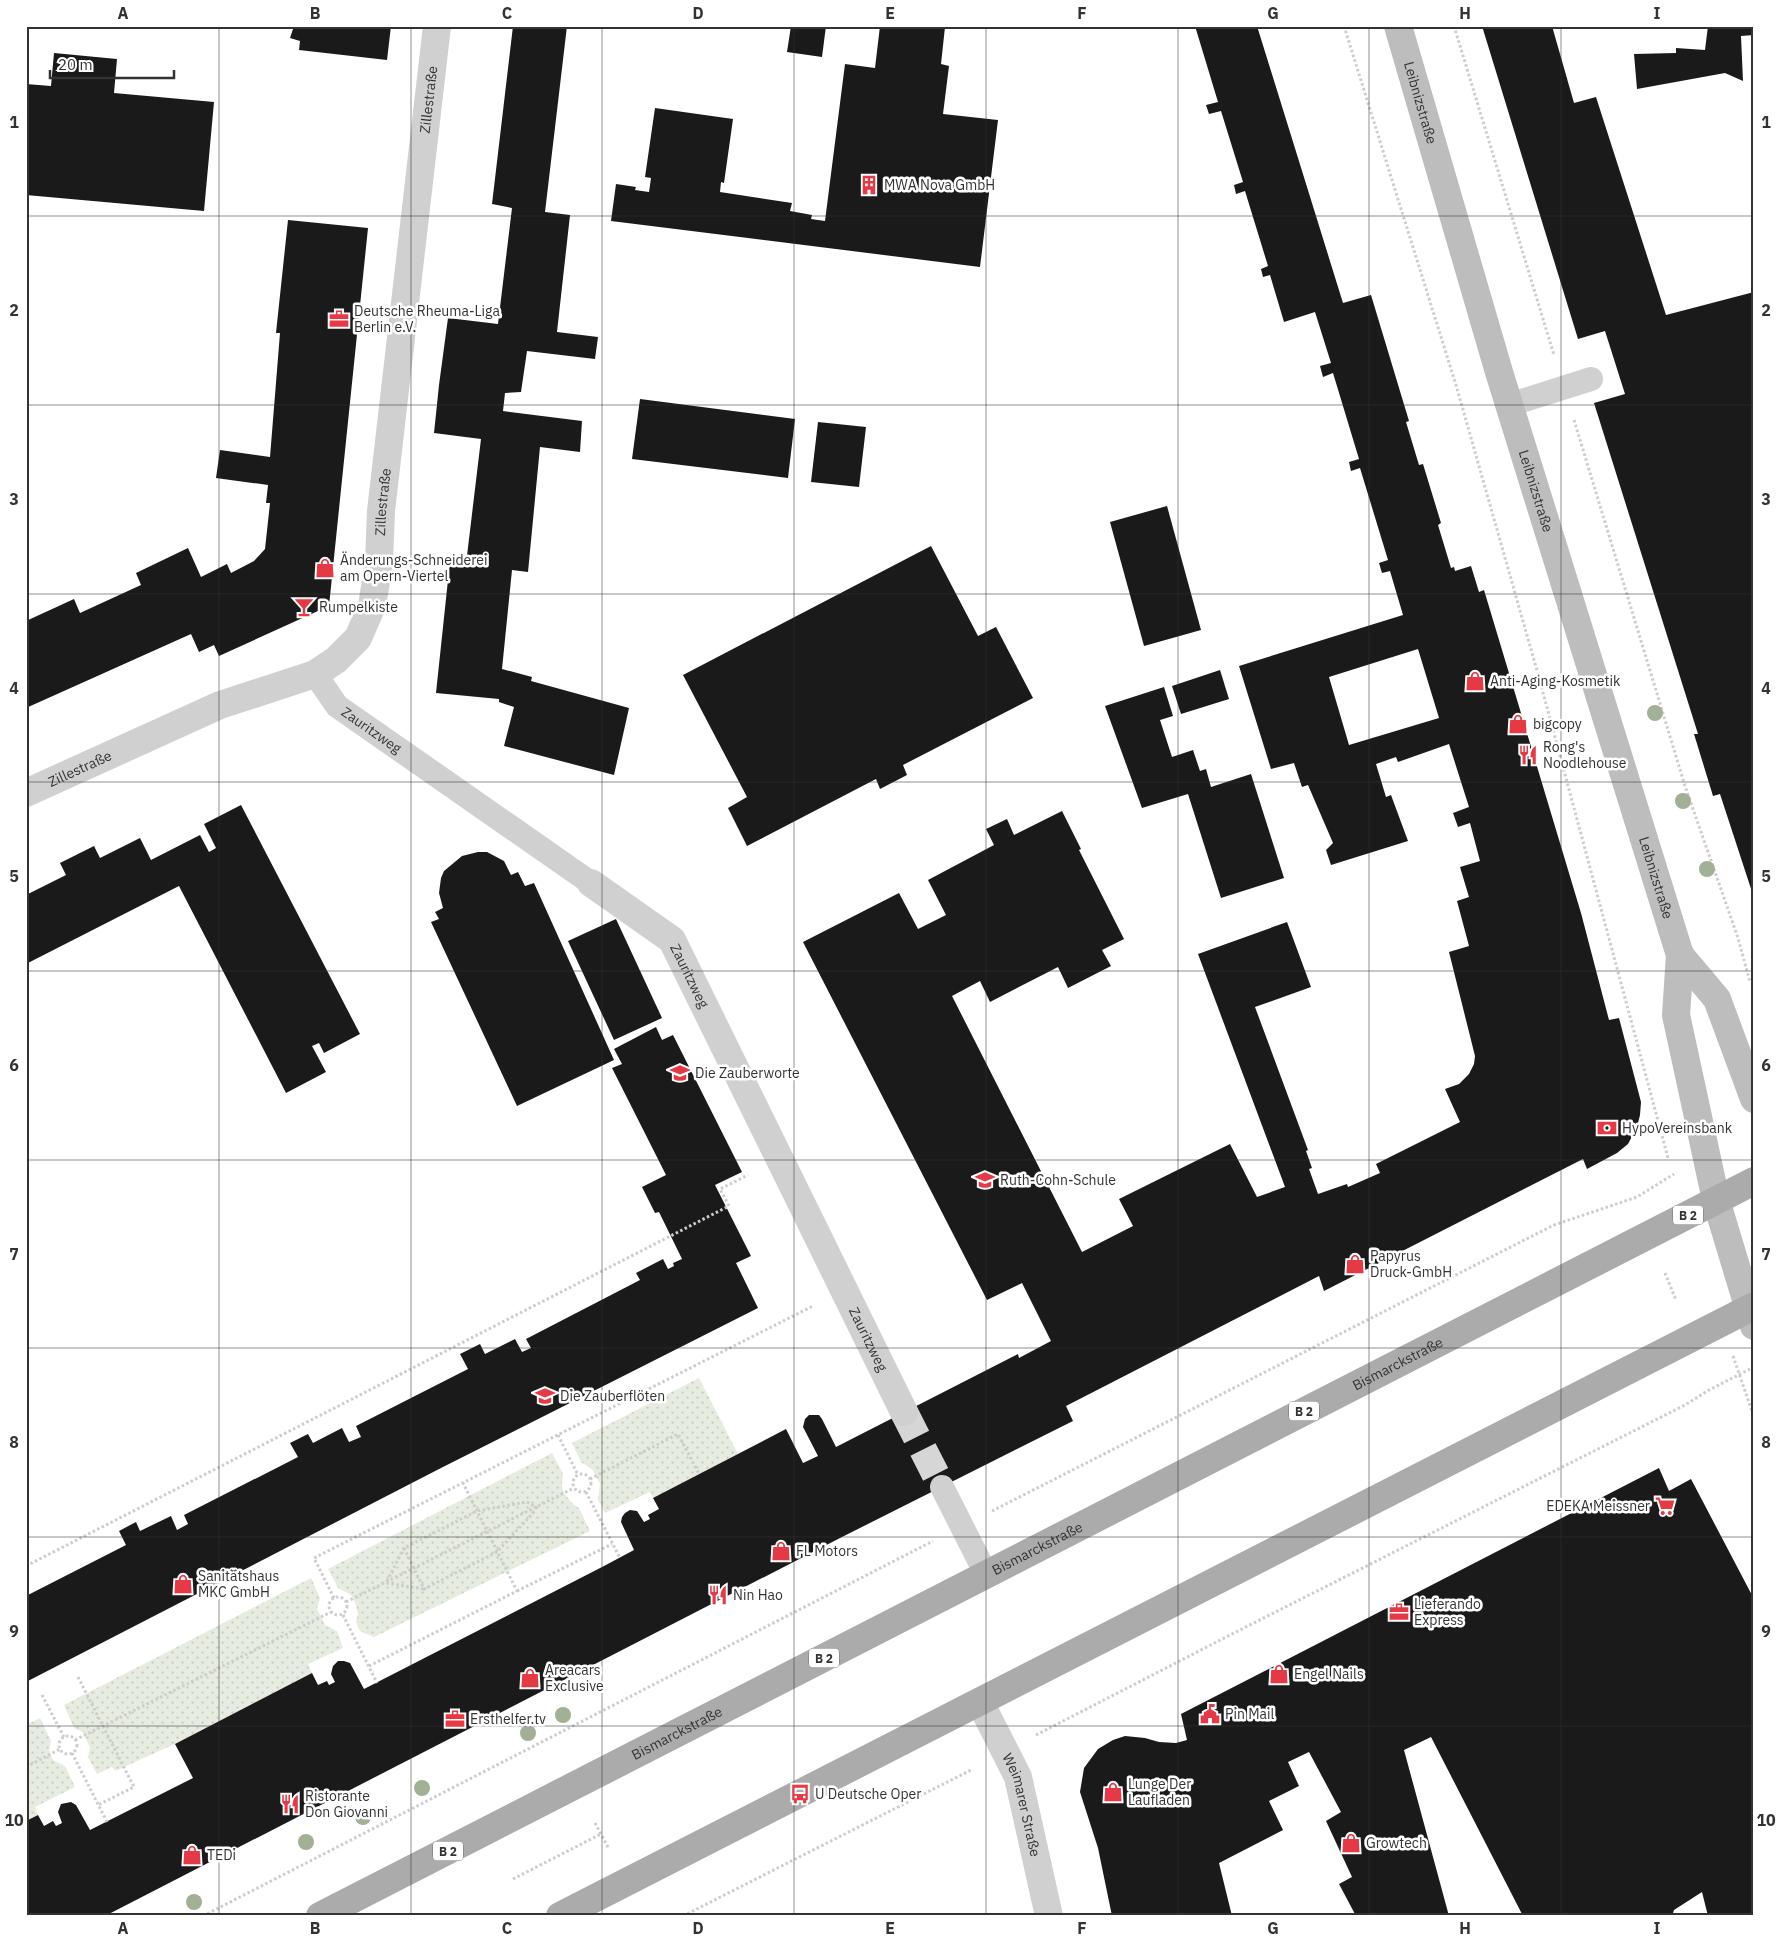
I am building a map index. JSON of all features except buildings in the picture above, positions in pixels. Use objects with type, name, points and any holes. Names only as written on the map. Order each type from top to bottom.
[{"type":"main road","name":"Bismarckstraße","points":[[320,1916],[1754,1181]]},
{"type":"main road","points":[[560,1916],[980,1702],[1752,1314]]},
{"type":"street","name":"Zillestraße","points":[[26,793],[220,705],[315,674],[336,660],[358,638],[372,606],[379,562],[381,511],[437,26]]},
{"type":"street","name":"Leibnizstraße","points":[[1398,26],[1509,405],[1680,955],[1676,1015],[1716,1200],[1752,1314]]},
{"type":"street","name":"Zauritzweg","points":[[591,883],[672,940],[904,1412]]},
{"type":"street","name":"Leibnizstraße","points":[[1680,955],[1717,999],[1754,1099]]},
{"type":"street","name":"Weimarer Straße","points":[[980,1702],[1018,1777],[1049,1916]]},
{"type":"lane","points":[[1509,405],[1590,379]]},
{"type":"lane","name":"Zauritzweg","points":[[315,674],[337,706],[591,883]]},
{"type":"lane","points":[[942,1487],[986,1574]]},
{"type":"path","points":[[1344,26],[1461,404],[1538,674],[1656,1108]]},
{"type":"path","points":[[1454,26],[1685,786],[1738,938],[1751,985]]},
{"type":"path","points":[[26,1566],[729,1206],[720,1189],[780,1160]]},
{"type":"path","points":[[203,1916],[1554,1225],[1619,1204]]},
{"type":"path","points":[[1666,1273],[1676,1300]]},
{"type":"path","points":[[334,1598],[314,1558],[844,1290]]},
{"type":"path","points":[[1073,1716],[1676,1410],[1709,1390],[1754,1368]]},
{"type":"path","points":[[590,1479],[678,1434],[699,1474]]},
{"type":"path","points":[[558,1435],[578,1475]]},
{"type":"path","points":[[578,1475],[586,1475],[590,1479],[591,1486],[586,1492]]},
{"type":"path","points":[[578,1475],[573,1481],[574,1488],[578,1492],[586,1492]]},
{"type":"path","points":[[463,1483],[517,1591]]},
{"type":"path","points":[[346,1602],[574,1488]]},
{"type":"path","points":[[586,1492],[620,1558]]},
{"type":"path","points":[[386,1583],[404,1548],[477,1511],[527,1502],[536,1507]]},
{"type":"path","points":[[386,1583],[424,1589],[497,1552],[533,1513],[536,1507]]},
{"type":"path","points":[[368,1666],[612,1544]]},
{"type":"path","points":[[404,1548],[424,1589]]},
{"type":"path","points":[[334,1598],[342,1598],[346,1602],[347,1608],[343,1615]]},
{"type":"path","points":[[334,1598],[329,1604],[331,1612],[334,1615],[343,1615]]},
{"type":"path","points":[[75,1740],[331,1612]]},
{"type":"path","points":[[343,1615],[377,1683]]},
{"type":"path","points":[[78,1677],[134,1787],[98,1805]]},
{"type":"path","points":[[42,1695],[64,1737]]},
{"type":"path","points":[[64,1737],[68,1736],[75,1740]]},
{"type":"path","points":[[64,1737],[59,1744],[60,1749],[68,1755],[76,1747],[75,1740]]},
{"type":"path","points":[[26,1767],[60,1749]]},
{"type":"path","points":[[72,1753],[106,1822]]},
{"type":"path","points":[[683,1916],[937,1787]]},
{"type":"path","points":[[595,1823],[608,1849]]},
{"type":"path","points":[[513,1879],[601,1834]]},
{"type":"shaded area","points":[[699,1378],[738,1454],[653,1498],[650,1492],[605,1513],[598,1500],[600,1484],[593,1470],[581,1462],[572,1443]]},
{"type":"shaded area","points":[[552,1453],[563,1474],[563,1492],[579,1508],[590,1531],[374,1637],[360,1631],[356,1622],[358,1614],[355,1602],[351,1595],[338,1588],[328,1569]]},
{"type":"shaded area","points":[[311,1578],[320,1598],[317,1609],[325,1625],[337,1631],[343,1648],[308,1664],[312,1673],[175,1744],[115,1771],[112,1767],[97,1774],[88,1757],[90,1748],[83,1732],[74,1728],[64,1705]]},
{"type":"shaded area","points":[[40,1718],[51,1741],[49,1750],[53,1760],[65,1766],[75,1787],[35,1807],[38,1815],[26,1821],[26,1725]]},
{"type":"tunnel","points":[[904,1412],[942,1487]]},
{"type":"place","name":"MWA Nova GmbH","points":[[869,185]]},
{"type":"place","name":"Deutsche Rheuma-Liga Berlin e.V.","points":[[339,319]]},
{"type":"place","name":"Änderungs-Schneiderei am Opern-Viertel","points":[[325,568]]},
{"type":"place","name":"Rumpelkiste","points":[[304,607]]},
{"type":"place","name":"Anti-Aging-Kosmetik","points":[[1475,681]]},
{"type":"place","name":"bigcopy","points":[[1518,724]]},
{"type":"place","name":"Rong's Noodlehouse","points":[[1528,755]]},
{"type":"place","name":"Die Zauberworte","points":[[680,1073]]},
{"type":"place","name":"HypoVereinsbank","points":[[1607,1128]]},
{"type":"place","name":"Ruth-Cohn-Schule","points":[[985,1180]]},
{"type":"place","name":"Papyrus Druck-GmbH","points":[[1355,1264]]},
{"type":"place","name":"Die Zauberflöten","points":[[545,1396]]},
{"type":"place","name":"EDEKA Meissner","points":[[1665,1506]]},
{"type":"place","name":"FL Motors","points":[[781,1551]]},
{"type":"place","name":"Sanitätshaus MKC GmbH","points":[[183,1584]]},
{"type":"place","name":"Nin Hao","points":[[718,1595]]},
{"type":"place","name":"Lieferando Express","points":[[1399,1612]]},
{"type":"place","name":"Engel Nails","points":[[1279,1674]]},
{"type":"place","name":"Areacars Exclusive","points":[[530,1678]]},
{"type":"place","name":"Pin Mail","points":[[1210,1714]]},
{"type":"place","name":"Ersthelfer.tv","points":[[455,1719]]},
{"type":"place","name":"Lunge Der Laufladen","points":[[1113,1792]]},
{"type":"place","name":"U Deutsche Oper","points":[[800,1794]]},
{"type":"place","name":"Ristorante Don Giovanni","points":[[290,1804]]},
{"type":"place","name":"Growtech","points":[[1351,1843]]},
{"type":"place","name":"TEDi","points":[[192,1855]]}]
